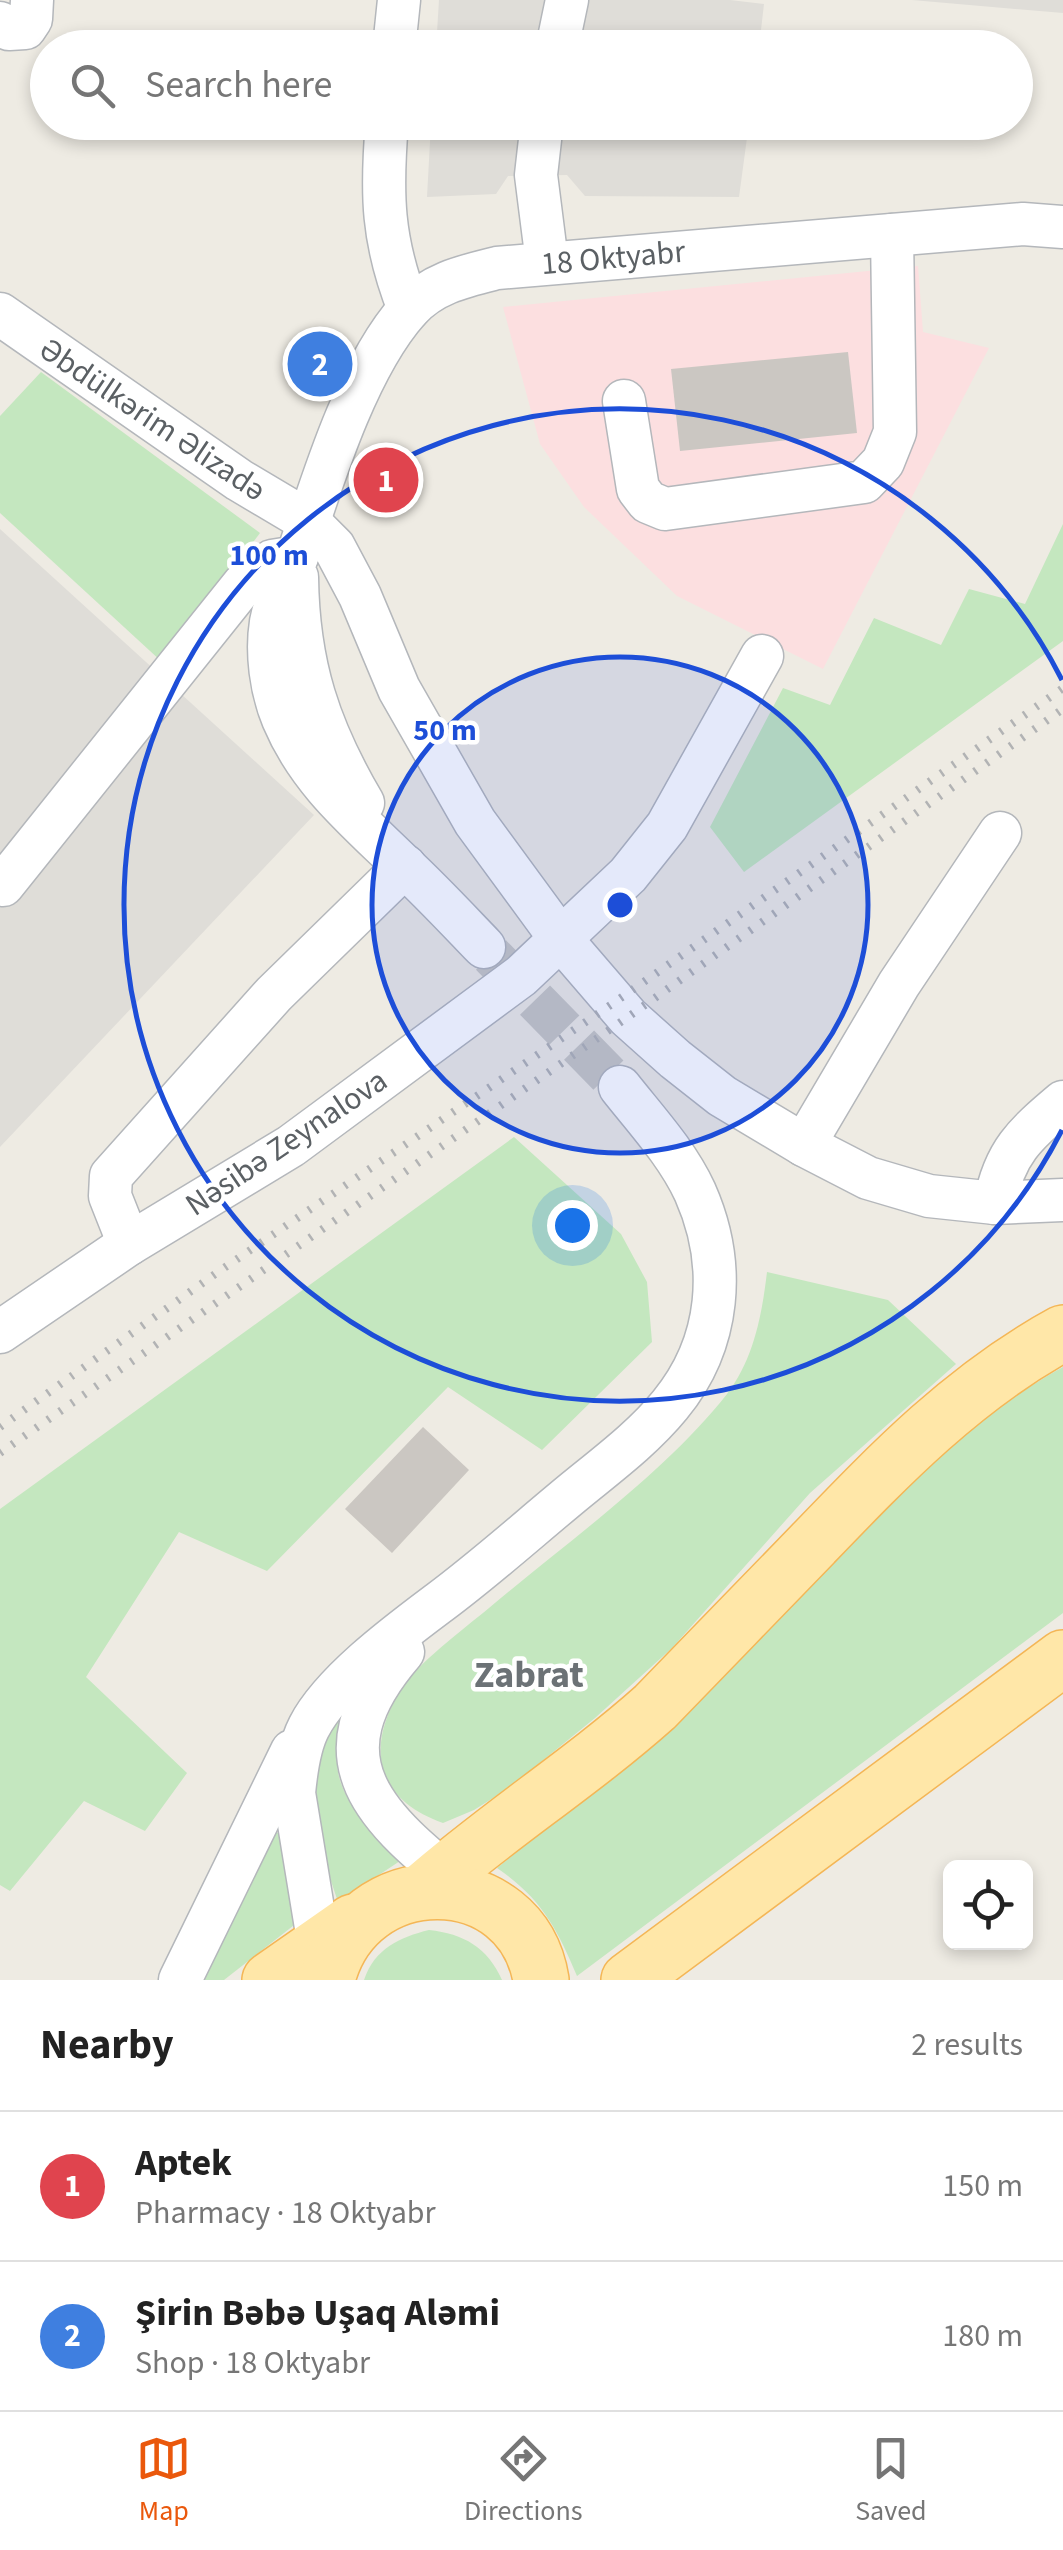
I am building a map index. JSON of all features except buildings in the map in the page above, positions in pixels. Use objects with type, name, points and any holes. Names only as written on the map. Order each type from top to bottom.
[{"type":"main road","points":[[270,1980],[323,1968],[346,1933],[368,1912],[394,1898],[449,1888],[654,1707],[877,1477],[945,1413],[1000,1370],[1063,1333]]},
{"type":"main road","points":[[629,1980],[1063,1658]]},
{"type":"main road","points":[[449,1888],[506,1918],[526,1940],[541,1980]]},
{"type":"street","points":[[0,23],[9,29],[25,28],[31,19],[32,0]]},
{"type":"street","points":[[396,30],[400,0]]},
{"type":"street","points":[[561,30],[567,0]]},
{"type":"street","points":[[386,140],[384,221],[392,267],[409,308]]},
{"type":"street","points":[[540,140],[536,175],[547,262]]},
{"type":"street","name":"18 Oktyabr","points":[[484,946],[350,816],[313,774],[282,716],[269,650],[271,624],[284,580],[352,406],[409,308],[430,291],[456,278],[497,268],[1023,224],[1063,227]]},
{"type":"street","points":[[624,401],[638,490],[648,502],[665,509],[864,482],[883,462],[895,432],[892,235]]},
{"type":"street","name":"Əbdülkərim Əlizadə","points":[[0,314],[240,480],[302,539],[334,547],[360,596],[399,689],[476,822],[560,938],[628,1017],[674,1059],[722,1096],[804,1146],[868,1178],[929,1196],[994,1203],[1063,1200]]},
{"type":"street","points":[[3,886],[243,586],[256,571],[302,539]]},
{"type":"street","name":"Nəsibə Zeynalova","points":[[0,1332],[129,1244],[291,1146],[521,976],[628,875],[667,826],[762,656]]},
{"type":"street","points":[[804,1146],[898,984],[1000,833]]},
{"type":"street","points":[[129,1244],[110,1196],[110,1176],[274,994],[404,866]]},
{"type":"street","points":[[180,1980],[276,1780],[309,1726],[340,1688],[381,1647],[640,1438],[672,1402],[698,1360],[713,1323],[717,1288],[712,1237],[694,1190],[663,1140],[620,1088]]},
{"type":"street","points":[[994,1203],[1000,1174],[1014,1148],[1063,1102]]},
{"type":"street","points":[[449,1888],[382,1812],[361,1778],[356,1756],[360,1725],[370,1700],[395,1661],[455,1591]]},
{"type":"street","points":[[309,1726],[294,1793],[323,1968]]},
{"type":"shaded area","points":[[439,0],[730,0],[764,4],[761,30],[437,30]]},
{"type":"shaded area","points":[[912,0],[1063,0],[1063,13]]},
{"type":"shaded area","points":[[430,140],[747,140],[739,197],[585,196],[567,175],[508,176],[496,194],[427,197]]},
{"type":"shaded area","points":[[918,266],[923,332],[989,348],[823,669],[677,596],[584,507],[540,444],[503,307]]},
{"type":"shaded area","points":[[0,529],[314,815],[0,1147]]},
{"type":"green space","points":[[41,372],[260,533],[162,662],[0,513],[0,416]]},
{"type":"green space","points":[[1063,524],[1063,641],[744,872],[710,827],[783,688],[830,705],[874,618],[941,645],[969,589],[1025,604]]},
{"type":"green space","points":[[514,1137],[621,1234],[647,1282],[652,1342],[542,1450],[448,1387],[267,1571],[179,1532],[86,1677],[187,1773],[145,1831],[84,1801],[10,1891],[0,1885],[0,1509]]},
{"type":"green space","points":[[767,1272],[888,1300],[956,1364],[810,1493],[672,1648],[595,1718],[509,1788],[474,1810],[443,1823],[420,1813],[403,1800],[383,1770],[383,1733],[400,1691],[441,1647],[614,1506],[702,1423],[744,1366],[759,1320]]},
{"type":"green space","points":[[1063,1367],[1063,1613],[577,1976],[546,1915],[497,1868],[679,1719],[860,1531],[956,1441]]},
{"type":"green space","points":[[354,1689],[338,1744],[341,1784],[363,1820],[400,1861],[338,1902],[318,1842],[309,1797],[325,1730]]},
{"type":"green space","points":[[271,1831],[282,1834],[298,1922],[224,1980],[199,1980]]},
{"type":"green space","points":[[429,1930],[473,1944],[489,1959],[502,1980],[364,1980],[381,1952],[408,1936]]},
{"type":"tunnel","points":[[491,955],[620,1087]]},
{"type":"railway","points":[[0,1427],[1063,688]]},
{"type":"railway","points":[[0,1453],[1063,709]]},
{"type":"place","name":"Şirin Bəbə Uşaq Aləmi","points":[[320,364]]},
{"type":"place","name":"Aptek","points":[[386,480]]},
{"type":"district","name":"Zabrat","points":[[529,1674]]}]
